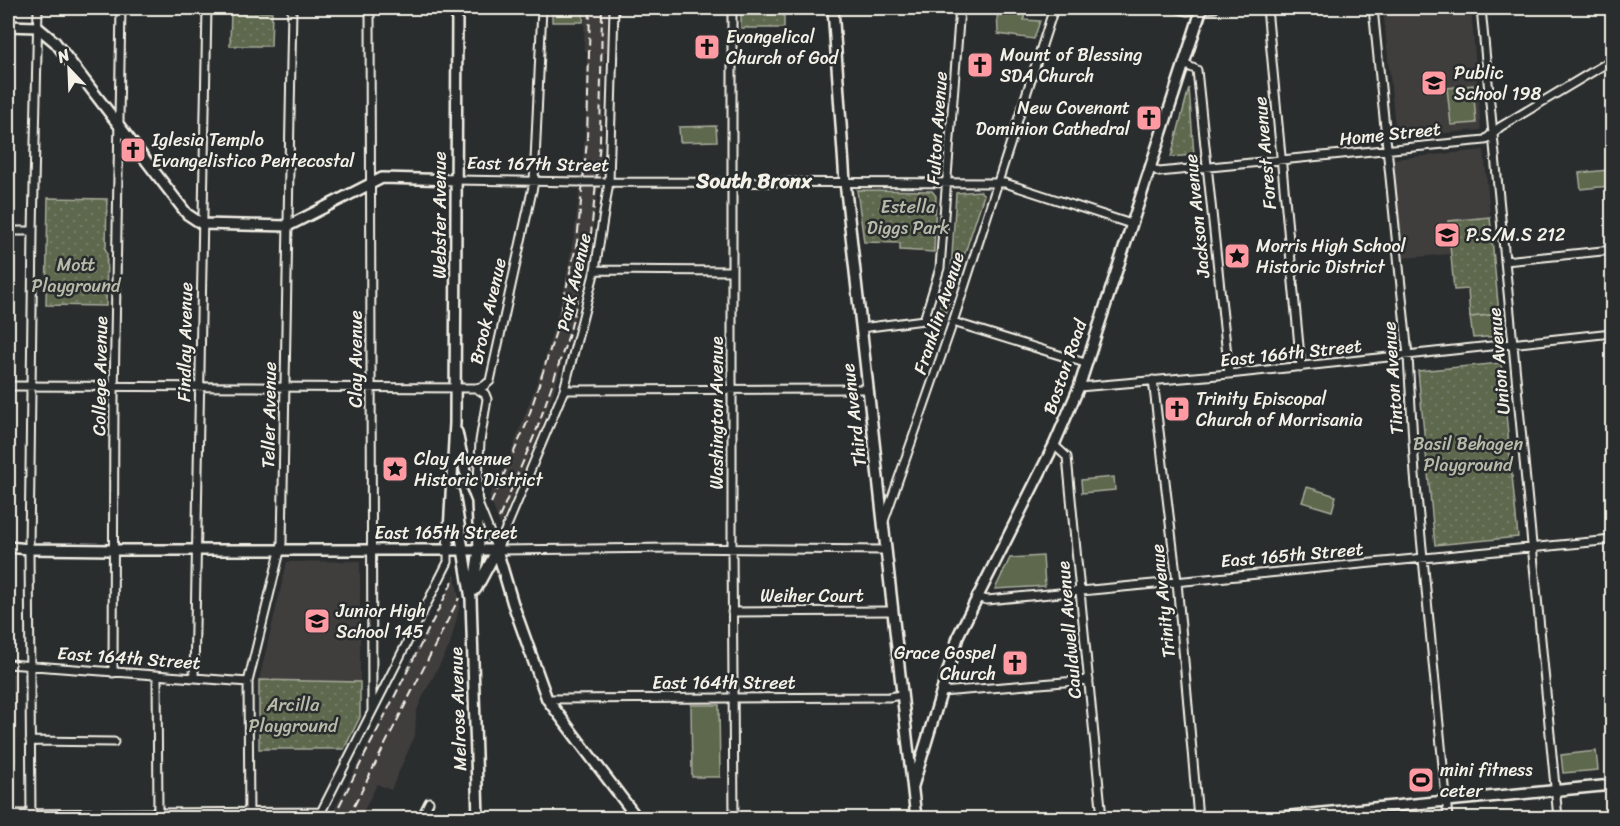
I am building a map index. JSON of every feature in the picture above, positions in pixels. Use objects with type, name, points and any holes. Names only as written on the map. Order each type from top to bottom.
[{"type":"main road","name":"Webster Avenue","points":[[448,550],[455,423],[457,8]]},
{"type":"main road","name":"Third Avenue","points":[[832,8],[844,182],[916,819]]},
{"type":"main road","name":"Boston Road","points":[[913,786],[959,634],[1054,445],[1078,387],[1202,8]]},
{"type":"main road","points":[[8,26],[38,27],[55,42],[187,214],[202,224]]},
{"type":"main road","name":"East 167th Street","points":[[202,224],[288,225],[382,178],[457,180]]},
{"type":"main road","name":"Webster Avenue","points":[[455,423],[465,471],[477,501],[479,549]]},
{"type":"main road","name":"Webster Avenue","points":[[452,477],[463,549]]},
{"type":"main road","name":"East 165th Street","points":[[8,547],[114,550],[497,550]]},
{"type":"main road","name":"Melrose Avenue","points":[[463,549],[471,599],[477,817]]},
{"type":"main road","name":"Melrose Avenue","points":[[471,599],[479,549]]},
{"type":"main road","points":[[471,599],[497,550]]},
{"type":"main road","name":"Brook Avenue","points":[[497,550],[513,604],[547,699],[637,819]]},
{"type":"main road","points":[[908,744],[921,741],[932,726]]},
{"type":"main road","points":[[1270,819],[1612,785]]},
{"type":"street","points":[[31,816],[30,387],[38,8]]},
{"type":"street","name":"College Avenue","points":[[113,672],[114,387],[121,8]]},
{"type":"street","name":"Findlay Avenue","points":[[194,678],[207,8]]},
{"type":"street","name":"Teller Avenue","points":[[249,816],[248,682],[282,543],[292,8]]},
{"type":"street","name":"Clay Avenue","points":[[369,8],[372,711]]},
{"type":"street","name":"Brook Avenue","points":[[476,388],[490,381],[534,182],[542,8]]},
{"type":"street","name":"Park Avenue","points":[[497,550],[564,390],[595,270],[605,182],[614,8]]},
{"type":"street","name":"Washington Avenue","points":[[732,8],[734,819]]},
{"type":"street","name":"Fulton Avenue","points":[[861,328],[924,320],[940,268],[960,8]]},
{"type":"street","name":"Franklin Avenue","points":[[884,524],[953,322],[1054,8]]},
{"type":"street","points":[[1175,8],[1187,11],[1215,8]]},
{"type":"street","name":"Forest Avenue","points":[[1266,8],[1301,367]]},
{"type":"street","name":"Tinton Avenue","points":[[1373,8],[1408,356],[1415,474],[1448,819]]},
{"type":"street","name":"Union Avenue","points":[[1481,8],[1558,819]]},
{"type":"street","name":"Home Street","points":[[1150,167],[1159,172],[1485,140],[1500,127],[1612,60]]},
{"type":"street","name":"Jackson Avenue","points":[[1184,64],[1197,70],[1229,374]]},
{"type":"street","name":"East 167th Street","points":[[457,180],[1005,183],[1131,224]]},
{"type":"street","points":[[8,231],[33,231]]},
{"type":"street","points":[[1505,261],[1612,250]]},
{"type":"street","points":[[595,270],[731,271]]},
{"type":"street","points":[[953,322],[1085,363]]},
{"type":"street","name":"East 166th Street","points":[[1078,387],[1301,367],[1612,333]]},
{"type":"street","name":"Trinity Avenue","points":[[1153,380],[1177,582],[1198,819]]},
{"type":"street","points":[[8,386],[476,388]]},
{"type":"street","name":"Brook Avenue","points":[[476,388],[485,394],[487,399],[480,441],[477,501],[497,550]]},
{"type":"street","points":[[564,390],[868,389]]},
{"type":"street","name":"Cauldwell Avenue","points":[[1054,445],[1067,457],[1102,819]]},
{"type":"street","name":"East 165th Street","points":[[976,597],[987,600],[1612,540]]},
{"type":"street","name":"East 165th Street","points":[[497,550],[732,548],[885,550]]},
{"type":"street","points":[[8,814],[31,816],[158,813],[249,816],[320,815],[448,562],[448,550]]},
{"type":"street","name":"Weiher Court","points":[[732,612],[892,611]]},
{"type":"street","name":"East 164th Street","points":[[8,664],[248,682]]},
{"type":"street","points":[[157,676],[158,813]]},
{"type":"street","points":[[941,692],[1089,680]]},
{"type":"street","name":"East 164th Street","points":[[547,699],[889,697],[901,695]]},
{"type":"street","points":[[30,741],[114,742]]},
{"type":"street","points":[[421,819],[429,802]]},
{"type":"shaded area","points":[[585,8],[607,8],[601,169],[589,256],[555,388],[500,525],[489,496],[507,464],[544,363],[564,290],[575,229],[586,116]]},
{"type":"shaded area","name":"Public School 198","points":[[1383,8],[1471,8],[1481,130],[1396,137]]},
{"type":"shaded area","name":"P.S/M.S 212","points":[[1484,150],[1501,336],[1473,338],[1468,290],[1454,290],[1451,254],[1404,258],[1393,159]]},
{"type":"shaded area","name":"Junior High School 145","points":[[360,561],[360,682],[259,680],[287,562]]},
{"type":"shaded area","points":[[455,575],[460,605],[450,645],[421,700],[416,713],[415,735],[391,790],[377,784],[360,818],[330,818]]},
{"type":"shaded area","points":[[8,673],[16,674],[17,803],[8,803]]},
{"type":"green space","points":[[552,8],[584,8],[583,22],[552,22]]},
{"type":"green space","points":[[741,8],[784,8],[784,28],[741,28]]},
{"type":"green space","points":[[997,8],[1025,8],[1024,20],[1040,21],[1034,39],[998,34]]},
{"type":"green space","points":[[231,11],[272,12],[271,46],[230,46]]},
{"type":"green space","points":[[1473,85],[1476,123],[1451,125],[1447,88]]},
{"type":"green space","points":[[1189,88],[1194,155],[1171,157]]},
{"type":"green space","points":[[716,126],[717,141],[680,142],[679,127]]},
{"type":"green space","points":[[1608,170],[1609,186],[1581,189],[1579,173]]},
{"type":"green space","name":"Estella Diggs Park","points":[[857,190],[932,191],[936,196],[934,252],[900,250],[900,243],[864,242]]},
{"type":"green space","points":[[980,191],[984,195],[940,329],[933,327],[951,271],[956,193]]},
{"type":"green space","name":"Mott Playground","points":[[48,198],[107,199],[106,306],[46,305]]},
{"type":"green space","points":[[1490,217],[1499,314],[1470,317],[1468,289],[1454,290],[1448,221]]},
{"type":"green space","points":[[1499,314],[1501,336],[1473,338],[1470,317]]},
{"type":"green space","name":"Basil Behagen Playground","points":[[1501,363],[1518,537],[1435,545],[1418,371]]},
{"type":"green space","points":[[1114,477],[1115,490],[1082,493],[1081,480]]},
{"type":"green space","points":[[1307,487],[1336,496],[1332,511],[1302,502]]},
{"type":"green space","points":[[1043,556],[1045,586],[995,589],[1010,558]]},
{"type":"green space","name":"Arcilla Playground","points":[[259,680],[360,682],[360,717],[344,749],[259,749]]},
{"type":"green space","points":[[691,705],[719,705],[720,777],[692,777]]},
{"type":"green space","points":[[1596,751],[1598,770],[1563,773],[1561,755]]},
{"type":"railway","points":[[491,503],[526,425],[557,328],[577,242],[587,141],[590,8]]},
{"type":"railway","points":[[499,518],[537,429],[570,331],[590,244],[600,142],[602,8]]},
{"type":"railway","points":[[333,818],[455,577]]},
{"type":"railway","points":[[348,818],[459,598]]},
{"type":"place","name":"Evangelical Church of God","points":[[707,47]]},
{"type":"place","name":"Mount of Blessing SDA Church","points":[[980,65]]},
{"type":"place","name":"Public School 198","points":[[1434,83]]},
{"type":"place","name":"New Covenant Dominion Cathedral","points":[[1149,118]]},
{"type":"place","name":"Iglesia Templo Evangelistico Pentecostal","points":[[133,150]]},
{"type":"place","name":"P.S/M.S 212","points":[[1447,235]]},
{"type":"place","name":"Morris High School Historic District","points":[[1237,256]]},
{"type":"place","name":"Trinity Episcopal Church of Morrisania","points":[[1177,409]]},
{"type":"place","name":"Clay Avenue Historic District","points":[[395,469]]},
{"type":"place","name":"Junior High School 145","points":[[317,621]]},
{"type":"place","name":"Grace Gospel Church","points":[[1015,663]]},
{"type":"place","name":"mini fitness ceter","points":[[1421,780]]},
{"type":"district","name":"South Bronx","points":[[754,181]]}]
